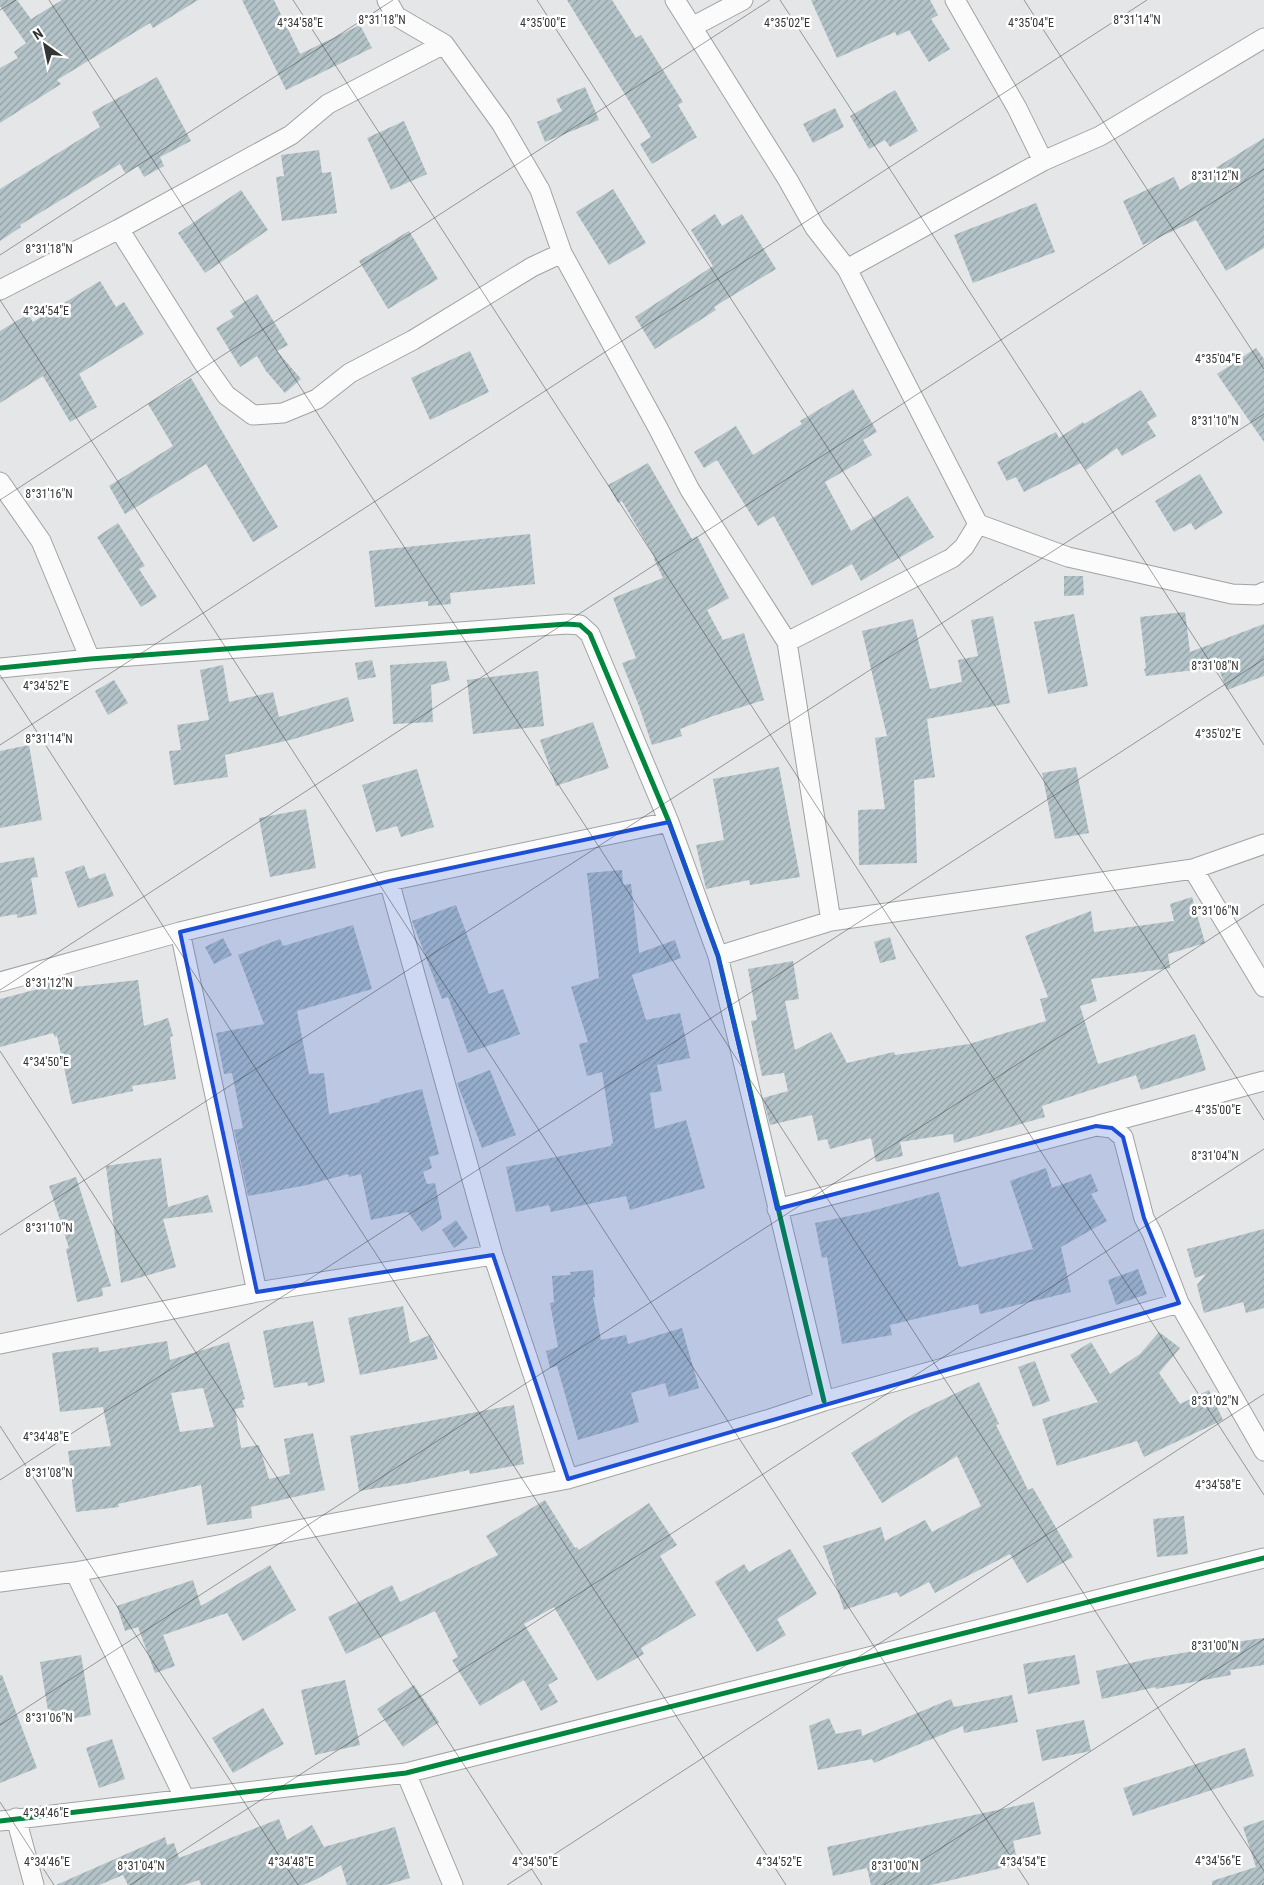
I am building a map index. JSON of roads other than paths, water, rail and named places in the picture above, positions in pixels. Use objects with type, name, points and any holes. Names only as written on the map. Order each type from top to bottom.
[{"type":"street","points":[[387,0],[396,16],[444,44],[501,123],[540,190],[562,252],[690,490],[787,642],[831,921]]},
{"type":"street","points":[[674,0],[788,180],[815,228],[847,269],[978,524],[1068,556],[1232,594],[1258,595],[1264,592]]},
{"type":"street","points":[[692,27],[743,0]]},
{"type":"street","points":[[955,0],[1017,108],[1043,161]]},
{"type":"street","points":[[847,269],[1043,161],[1100,136],[1264,38]]},
{"type":"street","points":[[0,290],[291,135],[328,104],[444,44]]},
{"type":"street","points":[[119,228],[202,361],[226,395],[253,415],[284,412],[317,399],[350,373],[413,340],[532,267],[562,252]]},
{"type":"street","points":[[0,482],[40,541],[90,659]]},
{"type":"street","points":[[787,642],[952,558],[964,547],[978,524]]},
{"type":"street","points":[[0,668],[90,659],[567,624],[580,625],[590,634],[669,822],[718,956],[824,1401]]},
{"type":"street","points":[[0,982],[180,932],[389,881],[669,822]]},
{"type":"street","points":[[718,956],[831,921],[1194,869],[1264,844]]},
{"type":"street","points":[[1194,869],[1264,987]]},
{"type":"street","points":[[389,881],[493,1255],[568,1479]]},
{"type":"street","points":[[180,932],[257,1292]]},
{"type":"street","points":[[777,1209],[1264,1081]]},
{"type":"street","points":[[1096,1126],[1112,1128],[1123,1137],[1144,1218],[1152,1233],[1178,1303],[1264,1451]]},
{"type":"street","points":[[0,1344],[257,1292],[493,1255]]},
{"type":"street","points":[[0,1582],[75,1572],[568,1479],[824,1401],[1178,1303]]},
{"type":"street","points":[[34,1885],[8,1819],[406,1773],[1264,1558]]},
{"type":"street","points":[[75,1572],[185,1798]]},
{"type":"street","points":[[406,1773],[453,1885]]}]
